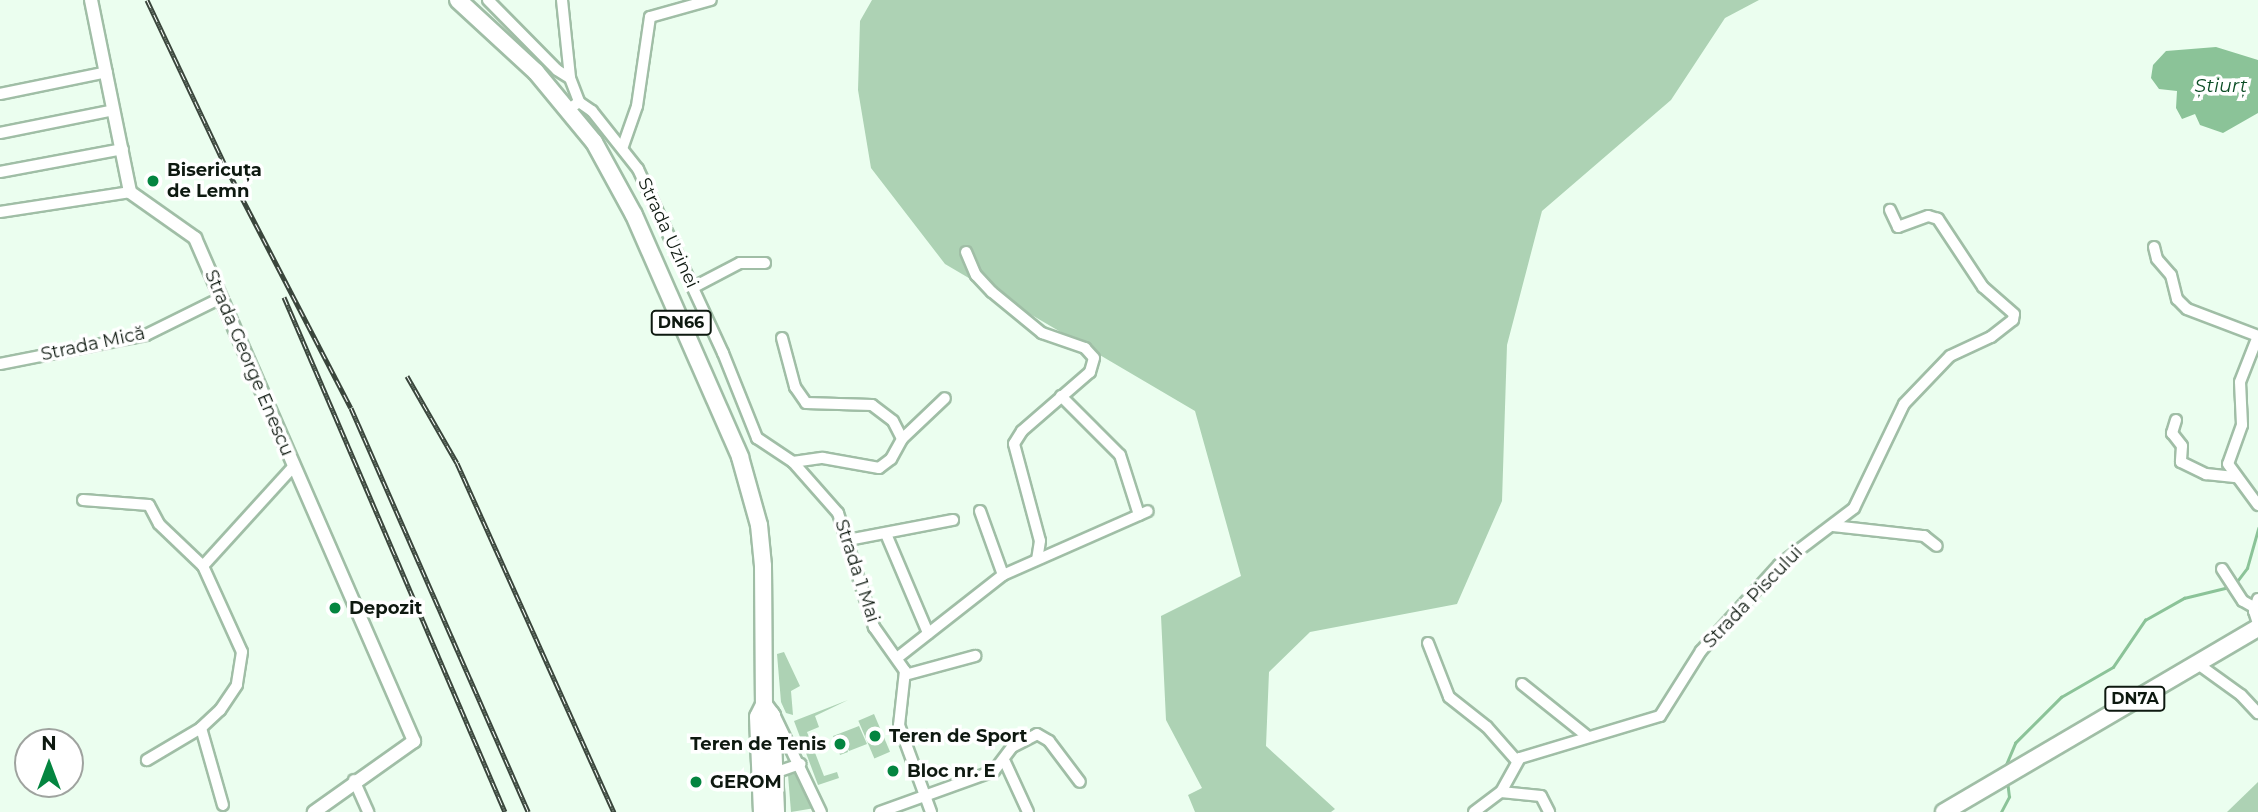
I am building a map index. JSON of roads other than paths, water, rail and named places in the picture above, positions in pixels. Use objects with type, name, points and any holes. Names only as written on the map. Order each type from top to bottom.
[{"type":"main road","name":"DN66","points":[[458,0],[574,106],[624,194],[746,474],[761,543],[764,705],[758,717],[762,812]]},
{"type":"main road","name":"DN7A","points":[[1944,812],[2198,664],[2258,625]]},
{"type":"main road","name":"DN66","points":[[764,705],[772,716],[776,812]]},
{"type":"street","points":[[0,212],[130,192],[91,0]]},
{"type":"street","points":[[488,0],[557,70],[570,78]]},
{"type":"street","points":[[562,0],[574,106]]},
{"type":"street","points":[[623,146],[637,106],[650,17],[710,0]]},
{"type":"street","points":[[0,94],[107,72]]},
{"type":"street","name":"Strada Uzinei","points":[[574,106],[603,121],[623,146],[694,287],[750,427],[768,448],[789,459]]},
{"type":"street","points":[[0,133],[114,110]]},
{"type":"street","points":[[0,172],[122,149]]},
{"type":"street","name":"Strada George Enescu","points":[[130,192],[195,238],[414,741],[354,780]]},
{"type":"street","name":"Strada Piscului","points":[[1516,760],[1587,736],[1660,716],[1701,651],[1779,565],[1833,526],[1862,498],[1904,404],[1950,356],[1991,337],[2014,314],[1983,287],[1938,219],[1928,216],[1898,227],[1890,210]]},
{"type":"street","points":[[2154,247],[2157,260],[2171,275],[2177,299],[2187,309],[2258,336],[2240,382],[2242,425],[2229,459],[2237,477],[2258,505]]},
{"type":"street","points":[[966,252],[980,281],[1042,333],[1091,353],[1094,365],[1090,372],[1061,396],[1014,443],[1040,541],[1037,559]]},
{"type":"street","points":[[694,287],[740,263],[765,263]]},
{"type":"street","name":"Strada Mică","points":[[0,365],[146,335],[221,298]]},
{"type":"street","points":[[782,338],[795,387],[806,403],[872,405],[893,421],[902,439]]},
{"type":"street","points":[[898,658],[1003,575],[1144,513],[1120,455],[1061,396]]},
{"type":"street","points":[[789,459],[823,458],[879,468],[891,459],[902,439],[945,398]]},
{"type":"street","points":[[2176,420],[2172,433],[2182,446],[2181,462],[2206,474],[2237,477]]},
{"type":"street","name":"Strada 1 Mai","points":[[789,459],[832,505],[848,540],[874,627],[898,658],[905,675]]},
{"type":"street","points":[[202,566],[293,467]]},
{"type":"street","points":[[83,500],[149,505],[159,524],[202,566],[235,632],[242,671],[230,698],[201,728],[147,760]]},
{"type":"street","points":[[979,511],[1003,575]]},
{"type":"street","points":[[848,540],[953,520]]},
{"type":"street","points":[[1833,526],[1924,537],[1937,545]]},
{"type":"street","points":[[886,534],[928,633]]},
{"type":"street","points":[[2222,569],[2243,601],[2256,603],[2258,625]]},
{"type":"street","points":[[1428,643],[1449,697],[1487,727],[1516,760],[1501,792],[1474,812]]},
{"type":"street","points":[[931,812],[899,725],[905,675],[975,656]]},
{"type":"street","points":[[2198,664],[2241,695],[2258,713]]},
{"type":"street","points":[[1522,684],[1587,736]]},
{"type":"street","points":[[764,705],[778,716],[821,812]]},
{"type":"street","points":[[201,728],[223,805]]},
{"type":"street","points":[[880,812],[924,793],[994,771],[1005,762],[1012,747],[1037,734],[1049,741],[1080,782]]},
{"type":"street","points":[[1005,762],[1028,812]]},
{"type":"street","points":[[774,773],[800,764]]},
{"type":"street","points":[[318,811],[354,780],[368,812]]},
{"type":"street","points":[[1501,792],[1541,796],[1549,812]]},
{"type":"water","name":"Știurț","points":[[2216,47],[2258,60],[2258,113],[2223,133],[2200,125],[2195,114],[2182,119],[2176,108],[2177,91],[2159,89],[2151,78],[2153,65],[2166,51]]},
{"type":"waterway","points":[[2235,584],[2247,568],[2258,529]]},
{"type":"waterway","points":[[2005,767],[2015,743],[2061,697],[2113,667],[2145,620],[2184,598],[2229,587]]},
{"type":"waterway","points":[[2001,812],[2009,797],[2007,781]]},
{"type":"railway","points":[[147,0],[226,167],[351,408],[528,812]]},
{"type":"railway","points":[[284,297],[505,812]]},
{"type":"railway","points":[[407,376],[457,463],[614,812]]},
{"type":"place","name":"Bisericuța de Lemn","points":[[153,181]]},
{"type":"place","name":"Depozit","points":[[335,608]]},
{"type":"place","name":"Teren de Sport","points":[[875,736]]},
{"type":"place","name":"Teren de Tenis","points":[[840,744]]},
{"type":"place","name":"Bloc nr. E","points":[[893,771]]},
{"type":"place","name":"GEROM","points":[[696,782]]}]
